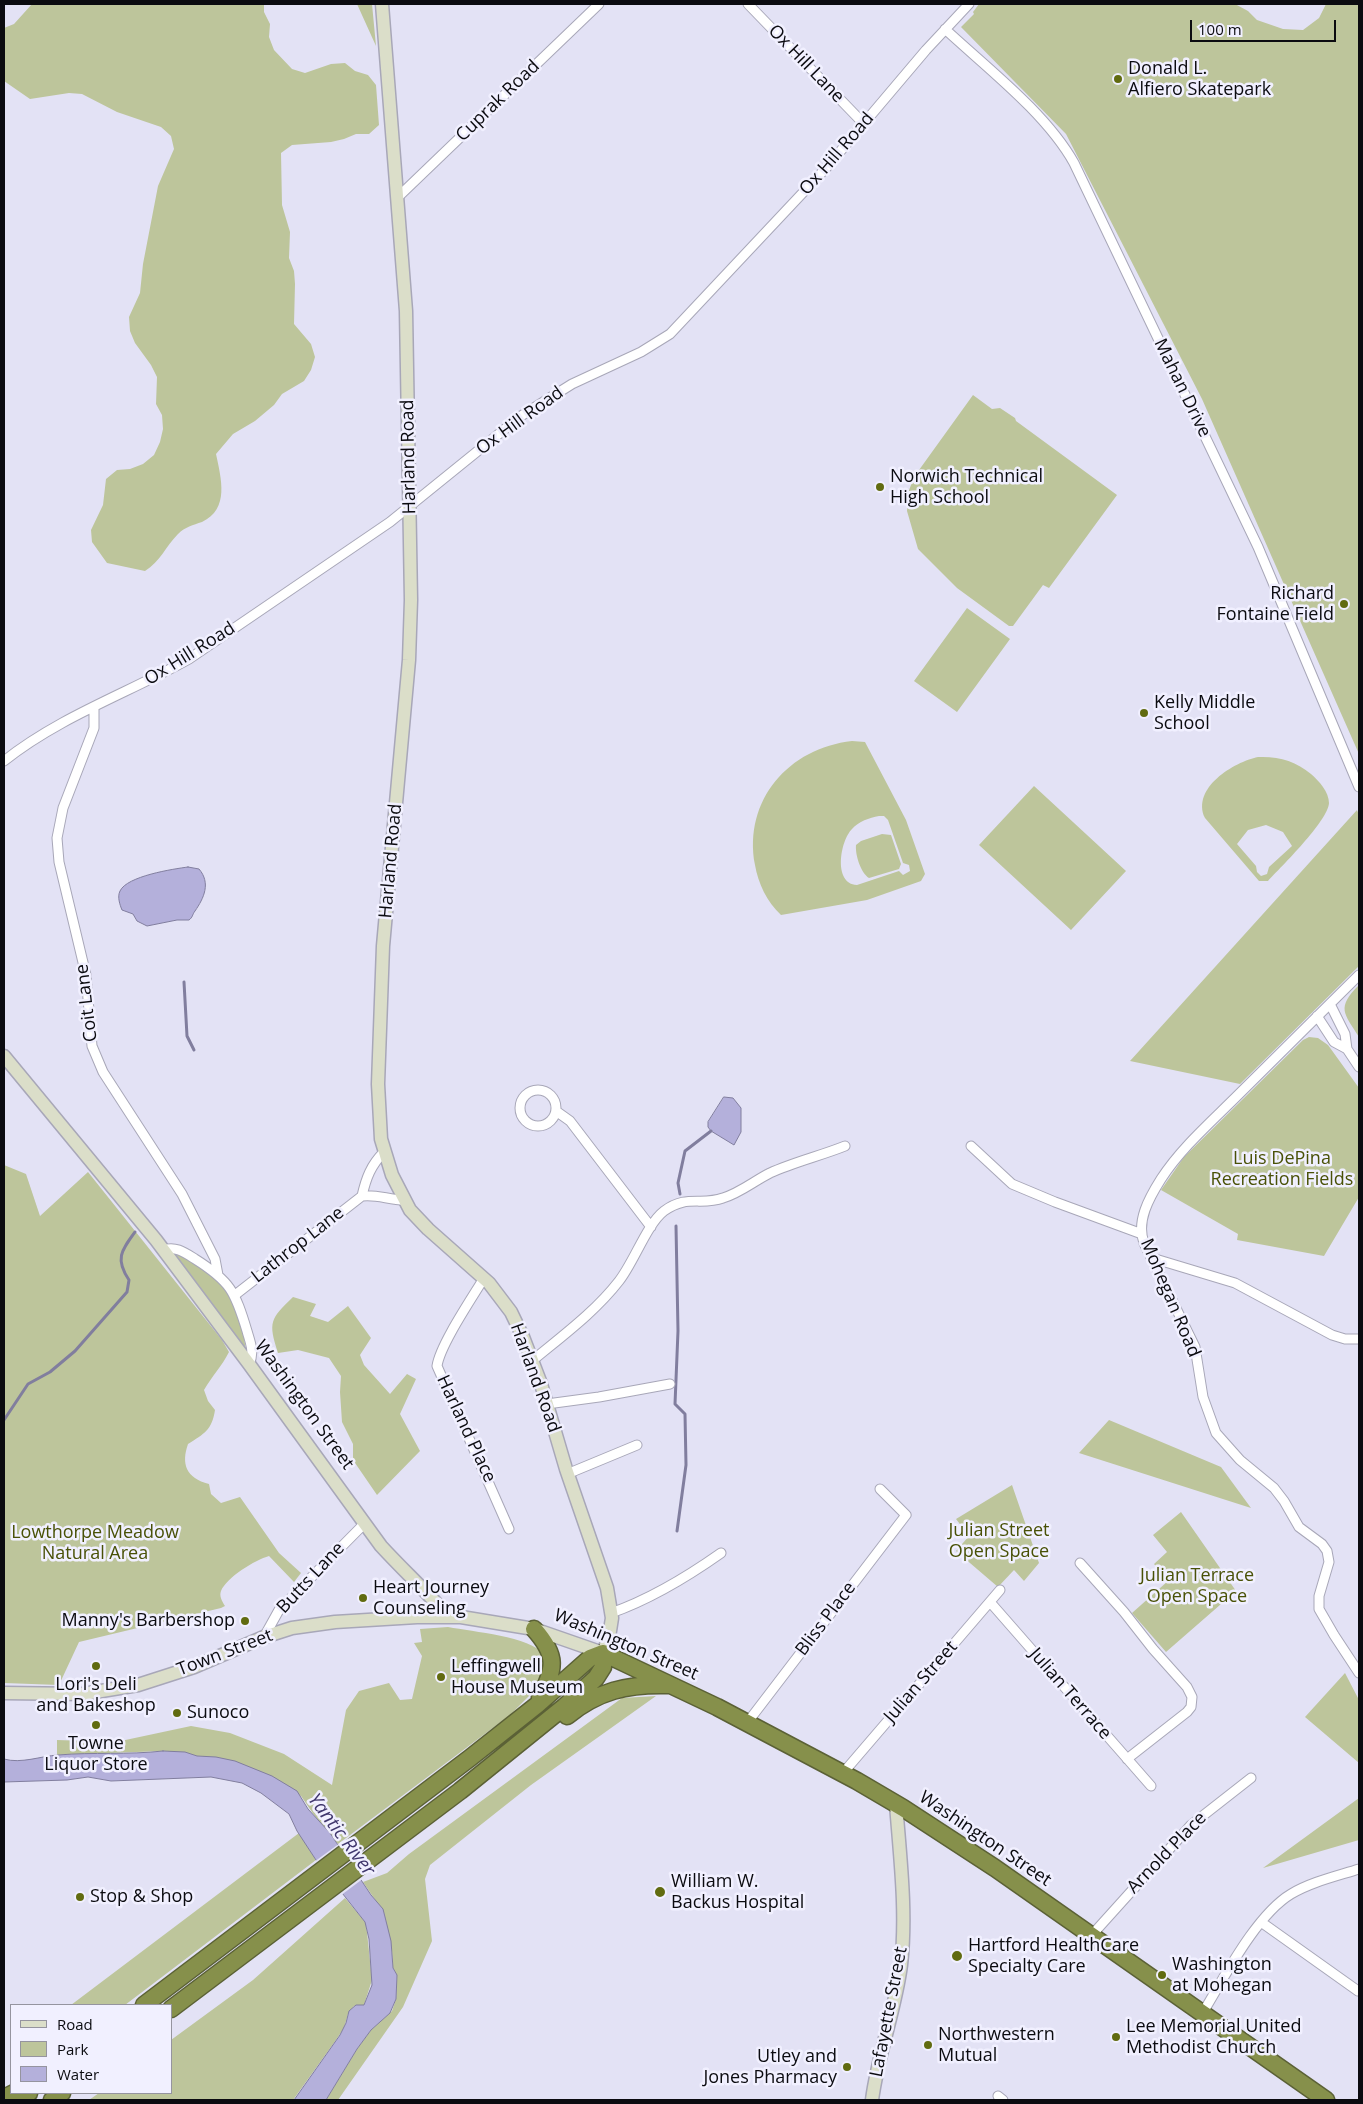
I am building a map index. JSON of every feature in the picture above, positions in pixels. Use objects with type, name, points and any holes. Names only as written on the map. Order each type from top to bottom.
[{"type":"highway","points":[[534,1629],[548,1648],[553,1664],[548,1683],[537,1705]]},
{"type":"highway","name":"Washington Street","points":[[602,1653],[672,1685],[747,1723],[843,1773],[896,1804],[995,1868],[1326,2100]]},
{"type":"highway","points":[[145,2004],[364,1840],[537,1705],[590,1658],[602,1653],[603,1667],[596,1678],[510,1751],[376,1855],[172,2008]]},
{"type":"highway","points":[[510,1751],[531,1744],[570,1713],[602,1693],[613,1689],[638,1685],[672,1685]]},
{"type":"main road","name":"Harland Road","points":[[382,4],[406,311],[410,506],[410,645],[386,901],[381,991],[378,1106],[384,1152],[404,1200],[421,1222],[484,1278],[510,1312],[532,1361],[547,1404],[567,1474],[602,1574],[611,1613],[610,1633],[602,1653]]},
{"type":"main road","name":"Washington Street","points":[[4,1056],[163,1250],[249,1364],[364,1524],[406,1573],[448,1616],[534,1629],[602,1653]]},
{"type":"main road","name":"Town Street","points":[[4,1693],[83,1694],[138,1685],[194,1667],[264,1637],[292,1628],[335,1622],[448,1616]]},
{"type":"main road","name":"Lafayette Street","points":[[872,2100],[896,1998],[904,1938],[896,1804]]},
{"type":"street","name":"Cuprak Road","points":[[397,198],[599,4]]},
{"type":"street","name":"Ox Hill Lane","points":[[748,4],[864,124]]},
{"type":"street","name":"Ox Hill Road","points":[[4,761],[54,727],[155,678],[189,659],[354,547],[410,506],[513,422],[550,397],[582,378],[641,352],[670,334],[782,216],[969,4]]},
{"type":"street","name":"Mahan Drive","points":[[945,29],[1039,117],[1061,142],[1074,163],[1258,547],[1359,788]]},
{"type":"street","name":"Coit Lane","points":[[94,707],[94,728],[62,808],[57,838],[59,862],[86,975],[92,1046],[103,1072],[182,1194],[215,1258],[218,1275]]},
{"type":"street","name":"Mohegan Road","points":[[1359,975],[1204,1128],[1174,1161],[1147,1205],[1143,1219],[1142,1234],[1144,1243],[1195,1347],[1203,1397],[1216,1433],[1236,1457],[1270,1484],[1284,1501],[1299,1527],[1322,1544],[1327,1551],[1329,1562],[1319,1596],[1319,1609],[1359,1673]]},
{"type":"street","points":[[1330,1004],[1345,1034],[1347,1050]]},
{"type":"street","points":[[1318,1016],[1334,1042],[1347,1050],[1359,1068]]},
{"type":"street","points":[[542,1090],[552,1097],[556,1105],[556,1111],[548,1123],[534,1125],[523,1117],[520,1106],[528,1093],[542,1090]]},
{"type":"street","points":[[556,1111],[570,1120],[651,1227]]},
{"type":"street","points":[[532,1361],[603,1300],[627,1270],[651,1227],[662,1213],[680,1202],[688,1200],[724,1198],[777,1170],[845,1146]]},
{"type":"street","points":[[971,1146],[1001,1175],[1017,1186],[1142,1234]]},
{"type":"street","name":"Lathrop Lane","points":[[362,1196],[367,1176],[374,1163],[384,1152]]},
{"type":"street","name":"Lathrop Lane","points":[[234,1295],[362,1196],[378,1195],[404,1200]]},
{"type":"street","name":"Lathrop Lane","points":[[163,1250],[177,1249],[218,1275],[234,1295],[252,1352],[249,1364]]},
{"type":"street","points":[[1152,1258],[1226,1279],[1332,1335],[1345,1339],[1359,1339]]},
{"type":"street","name":"Harland Place","points":[[484,1278],[452,1332],[440,1356],[438,1366],[510,1529]]},
{"type":"street","points":[[547,1404],[670,1384]]},
{"type":"street","points":[[567,1474],[637,1445]]},
{"type":"street","name":"Bliss Place","points":[[747,1723],[906,1515],[880,1489]]},
{"type":"street","name":"Butts Lane","points":[[264,1637],[279,1610],[364,1524]]},
{"type":"street","points":[[611,1613],[638,1603],[668,1587],[721,1553]]},
{"type":"street","points":[[1080,1563],[1187,1687],[1192,1697],[1191,1707],[1187,1712],[1127,1759]]},
{"type":"street","name":"Julian Street","points":[[843,1773],[1000,1590]]},
{"type":"street","name":"Julian Terrace","points":[[990,1602],[1151,1786]]},
{"type":"street","name":"Arnold Place","points":[[1091,1936],[1191,1825],[1251,1778]]},
{"type":"street","points":[[1202,2014],[1261,1922],[1279,1903],[1295,1892],[1359,1869]]},
{"type":"street","points":[[1261,1922],[1358,1991]]},
{"type":"green space","points":[[32,4],[264,4],[264,12],[270,24],[269,37],[274,50],[292,69],[305,73],[331,64],[345,63],[355,71],[368,75],[376,85],[379,125],[369,134],[356,134],[331,142],[292,145],[281,153],[282,205],[290,232],[289,258],[294,271],[295,284],[294,324],[311,344],[315,357],[311,370],[304,381],[282,394],[274,405],[255,421],[233,434],[216,454],[221,483],[220,501],[217,509],[202,522],[189,526],[181,532],[159,559],[145,571],[107,563],[92,542],[91,530],[103,505],[106,479],[117,470],[130,469],[143,464],[154,455],[163,429],[162,415],[156,404],[157,377],[135,343],[130,331],[129,317],[140,293],[143,264],[158,186],[174,149],[171,136],[161,127],[117,112],[82,94],[69,93],[30,99],[4,81],[4,28],[14,24]]},
{"type":"green space","points":[[357,4],[372,4],[376,46]]},
{"type":"green space","points":[[979,4],[1235,4],[1248,11],[1257,20],[1283,29],[1303,30],[1319,18],[1326,4],[1359,4],[1359,754],[1202,399],[1066,134],[961,27],[974,14],[973,12]]},
{"type":"green space","points":[[973,395],[992,409],[1000,408],[1015,418],[1016,421],[1117,495],[1049,588],[1043,585],[1013,626],[1009,626],[957,588],[918,549],[907,511],[908,493],[914,477]]},
{"type":"green space","points":[[967,608],[1010,639],[957,712],[914,681]]},
{"type":"green space","points":[[852,741],[865,742],[906,820],[925,874],[921,881],[867,900],[781,915],[767,898],[756,872],[753,841],[756,819],[764,799],[775,781],[790,766],[809,754],[829,746]],"holes":[[[884,816],[888,820],[903,863],[909,865],[910,871],[903,875],[899,871],[857,885],[849,883],[844,878],[841,861],[844,843],[848,835],[861,822]]]},
{"type":"green space","points":[[1265,757],[1293,763],[1305,769],[1317,780],[1329,799],[1327,811],[1313,832],[1268,881],[1259,881],[1205,818],[1202,807],[1209,787],[1217,778],[1238,764]],"holes":[[[1266,825],[1283,832],[1292,846],[1269,867],[1267,874],[1261,876],[1257,872],[1256,866],[1237,844],[1248,830]]]},
{"type":"green space","points":[[1034,786],[1126,871],[1071,930],[979,845]]},
{"type":"green space","points":[[1357,810],[1359,815],[1359,966],[1240,1084],[1130,1061]]},
{"type":"green space","points":[[882,834],[891,835],[901,864],[899,869],[869,878],[863,872],[859,863],[856,845],[861,841]]},
{"type":"green space","points":[[1359,985],[1359,1037],[1346,1016],[1345,1005],[1347,999]]},
{"type":"green space","name":"Luis DePina Recreation Fields","points":[[1309,1037],[1318,1038],[1328,1045],[1359,1088],[1359,1197],[1324,1256],[1237,1240],[1238,1234],[1161,1190],[1184,1157],[1303,1040]]},
{"type":"green space","name":"Lowthorpe Meadow Natural Area","points":[[4,1165],[26,1174],[40,1216],[88,1172],[222,1340],[229,1352],[204,1390],[208,1401],[215,1410],[214,1417],[206,1431],[188,1444],[185,1458],[187,1469],[195,1478],[209,1484],[211,1494],[221,1503],[240,1497],[279,1553],[301,1573],[294,1582],[269,1556],[249,1565],[229,1580],[220,1593],[225,1606],[221,1608],[79,1642],[59,1685],[4,1683]]},
{"type":"green space","points":[[176,1252],[213,1275],[223,1285],[229,1294],[243,1330],[246,1351],[174,1254]]},
{"type":"green space","points":[[293,1297],[316,1304],[310,1316],[328,1322],[348,1306],[371,1338],[360,1355],[364,1365],[390,1394],[407,1374],[416,1379],[400,1414],[420,1451],[377,1495],[353,1460],[353,1444],[342,1422],[341,1376],[329,1358],[298,1350],[278,1353],[273,1334],[273,1322]]},
{"type":"green space","points":[[1109,1420],[1221,1467],[1251,1508],[1079,1453]]},
{"type":"green space","name":"Julian Street Open Space","points":[[1012,1485],[1039,1563],[1024,1581],[1014,1570],[998,1587],[956,1551],[969,1536],[956,1519]]},
{"type":"green space","name":"Julian Terrace Open Space","points":[[1181,1512],[1236,1591],[1166,1652],[1132,1613],[1168,1581],[1154,1564],[1167,1552],[1153,1535]]},
{"type":"green space","points":[[448,1627],[500,1636],[527,1643],[545,1655],[543,1676],[531,1694],[510,1715],[338,1844],[316,1818],[301,1796],[203,1757],[163,1751],[57,1755],[57,1740],[116,1742],[191,1726],[230,1733],[284,1754],[332,1785],[346,1710],[359,1691],[389,1683],[400,1700],[412,1699],[422,1656],[414,1643],[422,1642],[420,1629]]},
{"type":"green space","points":[[1345,1673],[1359,1700],[1359,1763],[1305,1717]]},
{"type":"green space","points":[[656,1696],[531,1785],[430,1865],[425,1879],[432,1941],[403,2007],[338,2100],[326,2100],[357,2049],[371,2030],[392,2011],[396,1999],[397,1977],[393,1968],[392,1951],[384,1913],[363,1882],[387,1873],[409,1854],[622,1698]]},
{"type":"green space","points":[[1359,1798],[1359,1840],[1263,1868]]},
{"type":"green space","points":[[299,1833],[316,1860],[126,2004],[72,2004]]},
{"type":"green space","points":[[345,1898],[366,1923],[372,1980],[364,2005],[354,2006],[348,2014],[344,2028],[293,2100],[89,2100],[98,2094],[172,2094],[172,2039],[253,1980]]},
{"type":"water","points":[[188,867],[199,869],[205,880],[205,890],[201,901],[189,920],[177,920],[147,926],[137,921],[133,914],[122,910],[119,901],[120,891],[131,881],[151,874]]},
{"type":"water","points":[[724,1097],[733,1098],[741,1108],[741,1132],[734,1145],[711,1131],[708,1127],[708,1122]]},
{"type":"water","points":[[185,1752],[197,1756],[235,1761],[272,1776],[297,1791],[308,1809],[330,1833],[371,1895],[383,1909],[391,1941],[393,1968],[397,1975],[396,1999],[390,2013],[371,2030],[357,2049],[326,2100],[294,2100],[340,2035],[349,2011],[356,2005],[364,2005],[372,1985],[369,1939],[365,1922],[316,1860],[297,1831],[289,1814],[261,1793],[242,1783],[211,1777],[111,1781],[88,1777],[67,1780],[4,1782],[4,1759],[17,1761],[71,1754]]},
{"type":"pier","points":[[340,1843],[364,1878],[340,1896],[314,1862]]},
{"type":"waterway","points":[[184,982],[187,1036],[194,1050]]},
{"type":"waterway","points":[[680,1194],[678,1183],[685,1151],[711,1131]]},
{"type":"waterway","points":[[676,1226],[678,1331],[675,1404],[685,1414],[686,1465],[677,1531]]},
{"type":"waterway","points":[[4,1420],[28,1384],[50,1372],[75,1351],[127,1292],[129,1280],[122,1266],[121,1255],[135,1232]]},
{"type":"place","name":"Donald L. Alfiero Skatepark","points":[[1118,79]]},
{"type":"place","name":"Norwich Technical High School","points":[[880,487]]},
{"type":"place","name":"Richard Fontaine Field","points":[[1344,604]]},
{"type":"place","name":"Kelly Middle School","points":[[1144,713]]},
{"type":"place","name":"Heart Journey Counseling","points":[[363,1598]]},
{"type":"place","name":"Manny's Barbershop","points":[[245,1621]]},
{"type":"place","name":"Lori's Deli and Bakeshop","points":[[96,1666]]},
{"type":"place","name":"Leffingwell House Museum","points":[[441,1677]]},
{"type":"place","name":"Sunoco","points":[[177,1713]]},
{"type":"place","name":"Towne Liquor Store","points":[[96,1725]]},
{"type":"place","name":"William W. Backus Hospital","points":[[660,1892]]},
{"type":"place","name":"Stop & Shop","points":[[80,1897]]},
{"type":"place","name":"Hartford HealthCare Specialty Care","points":[[957,1956]]},
{"type":"place","name":"Washington at Mohegan","points":[[1162,1975]]},
{"type":"place","name":"Lee Memorial United Methodist Church","points":[[1116,2037]]},
{"type":"place","name":"Northwestern Mutual","points":[[928,2045]]},
{"type":"place","name":"Utley and Jones Pharmacy","points":[[847,2067]]},
{"type":"water label","name":"Yantic River","points":[[341,1835]]}]
